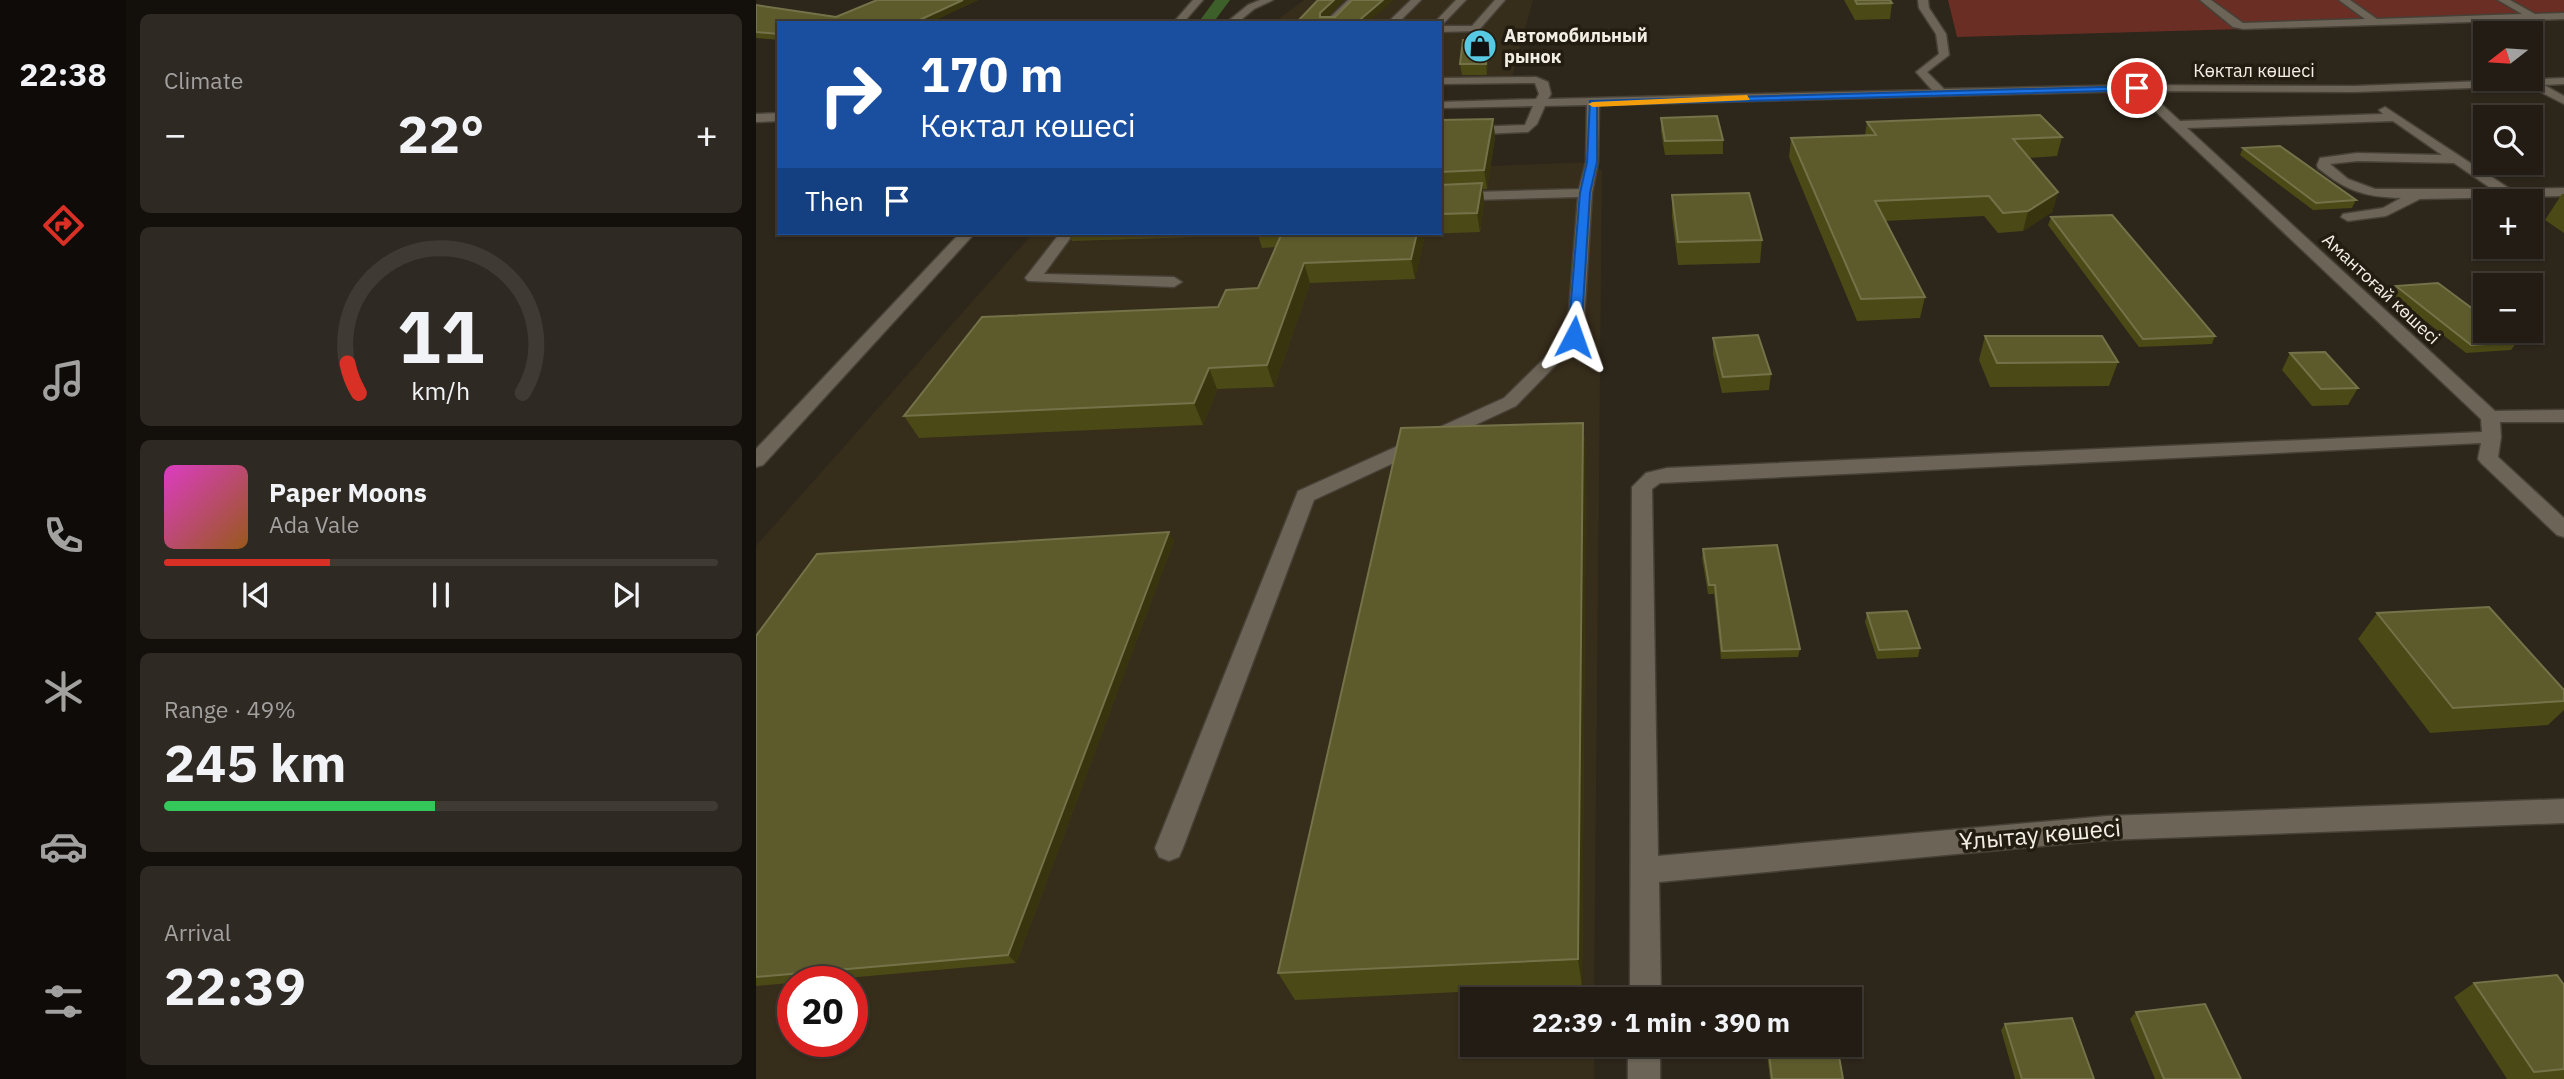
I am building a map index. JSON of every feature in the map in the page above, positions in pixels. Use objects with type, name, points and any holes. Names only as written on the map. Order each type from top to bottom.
[{"type":"street","points":[[1180,21],[1198,0]]},
{"type":"street","points":[[1234,21],[1251,7],[1268,0]]},
{"type":"street","points":[[1330,21],[1353,0]]},
{"type":"street","points":[[1394,21],[1416,0]]},
{"type":"street","points":[[1441,21],[1461,0]]},
{"type":"street","points":[[1442,29],[1475,29],[1500,0]]},
{"type":"street","points":[[1923,0],[1924,8],[1941,34],[1944,55],[1921,72],[1940,92]]},
{"type":"street","points":[[2205,0],[2236,25],[2243,26],[2564,16]]},
{"type":"street","points":[[2344,0],[2377,23]]},
{"type":"street","points":[[2503,0],[2534,18]]},
{"type":"street","points":[[1442,81],[1536,80],[1543,82],[1545,94],[1538,103],[1533,123],[1528,128],[1442,132]]},
{"type":"street","name":"Көктал көшесі","points":[[2543,82],[2564,81]]},
{"type":"street","name":"Көктал көшесі","points":[[1442,105],[2137,88],[2355,89],[2473,84]]},
{"type":"street","name":"Амантоғай көшесі","points":[[2137,88],[2491,427]]},
{"type":"street","points":[[2355,89],[2501,189]]},
{"type":"street","points":[[2543,89],[2564,101]]},
{"type":"street","points":[[1169,849],[1305,496],[1510,402],[1574,337],[1585,193],[1592,162],[1593,102]]},
{"type":"street","points":[[756,118],[777,117]]},
{"type":"street","points":[[2178,125],[2395,117]]},
{"type":"street","points":[[2456,159],[2357,157],[2324,161],[2323,165],[2343,182],[2373,193],[2473,193]]},
{"type":"street","points":[[2543,192],[2564,192]]},
{"type":"street","points":[[1442,197],[1585,193]]},
{"type":"street","points":[[2348,217],[2386,212],[2417,195]]},
{"type":"street","points":[[757,460],[966,235]]},
{"type":"street","points":[[1065,235],[1033,278],[1174,282]]},
{"type":"street","points":[[1644,987],[1646,870],[1642,487],[1653,478],[1695,472],[2491,427],[2564,416]]},
{"type":"street","points":[[2491,427],[2488,459],[2564,530]]},
{"type":"street","name":"Ұлытау көшесі","points":[[1646,870],[2106,828],[2564,811]]},
{"type":"street","points":[[1644,1057],[1644,1079]]},
{"type":"shaded area","name":"Автомобильный рынок","points":[[1304,0],[1533,0],[1510,84],[1442,85],[1442,21],[1276,21]]},
{"type":"shaded area","points":[[1948,0],[2564,0],[2564,20],[1957,37]]},
{"type":"shaded area","points":[[1592,162],[1602,171],[1594,987],[1460,987],[1460,1057],[1594,1057],[1594,1079],[756,1079],[756,546],[1031,235],[1442,235],[1442,168]]},
{"type":"building","points":[[877,0],[963,0],[917,21],[777,21],[777,34],[756,32],[756,5],[836,17]]},
{"type":"building","points":[[1318,0],[1334,0],[1320,13],[1320,17],[1335,17],[1352,0],[1383,0],[1358,21],[1298,21]]},
{"type":"building","points":[[1855,0],[1890,0],[1892,3],[1857,4]]},
{"type":"building","points":[[1463,40],[1487,42],[1486,64],[1460,64]]},
{"type":"building","points":[[2040,115],[2062,137],[2013,139],[2058,192],[2028,211],[2003,213],[1989,196],[1875,201],[1925,297],[1861,299],[1791,138],[1876,135],[1867,122]]},
{"type":"building","points":[[1717,116],[1723,140],[1665,141],[1661,118]]},
{"type":"building","points":[[1493,119],[1484,170],[1442,172],[1442,120]]},
{"type":"building","points":[[2280,146],[2356,200],[2316,203],[2243,148]]},
{"type":"building","points":[[1482,183],[1477,213],[1442,214],[1442,185]]},
{"type":"building","points":[[1749,193],[1762,240],[1678,242],[1672,195]]},
{"type":"building","points":[[2112,215],[2215,336],[2143,339],[2051,217]]},
{"type":"building","points":[[1281,235],[1417,235],[1411,259],[1304,263],[1267,365],[1209,368],[1194,403],[904,416],[982,317],[1218,307],[1226,290],[1258,288]]},
{"type":"building","points":[[2438,283],[2473,309],[2473,343],[2502,343],[2471,345],[2396,286]]},
{"type":"building","points":[[1758,335],[1771,374],[1723,377],[1713,338]]},
{"type":"building","points":[[1985,336],[2102,336],[2118,362],[1997,363]]},
{"type":"building","points":[[2325,352],[2358,388],[2321,389],[2290,353]]},
{"type":"building","points":[[1583,423],[1578,959],[1278,973],[1401,428]]},
{"type":"building","points":[[1169,532],[1008,955],[868,967],[777,966],[777,975],[756,977],[756,636],[817,554]]},
{"type":"building","points":[[1777,545],[1800,649],[1722,651],[1715,585],[1709,585],[1703,549]]},
{"type":"building","points":[[2489,607],[2564,690],[2564,701],[2453,708],[2377,613]]},
{"type":"building","points":[[1907,611],[1920,648],[1879,650],[1867,613]]},
{"type":"building","points":[[2557,975],[2564,985],[2564,1069],[2534,1072],[2474,983]]},
{"type":"building","points":[[2205,1004],[2241,1079],[2164,1079],[2136,1012]]},
{"type":"building","points":[[2072,1018],[2094,1079],[2022,1079],[2005,1024]]},
{"type":"building","points":[[1769,1057],[1839,1057],[1843,1079],[1772,1079]]},
{"type":"waterway","points":[[1207,21],[1223,0]]},
{"type":"slow traffic","points":[[1593,104],[1747,98]]},
{"type":"place","name":"Автомобильный рынок","points":[[1480,46]]},
{"type":"route","points":[[1574,337],[1585,193],[1592,162],[1593,102],[2137,88]]}]
